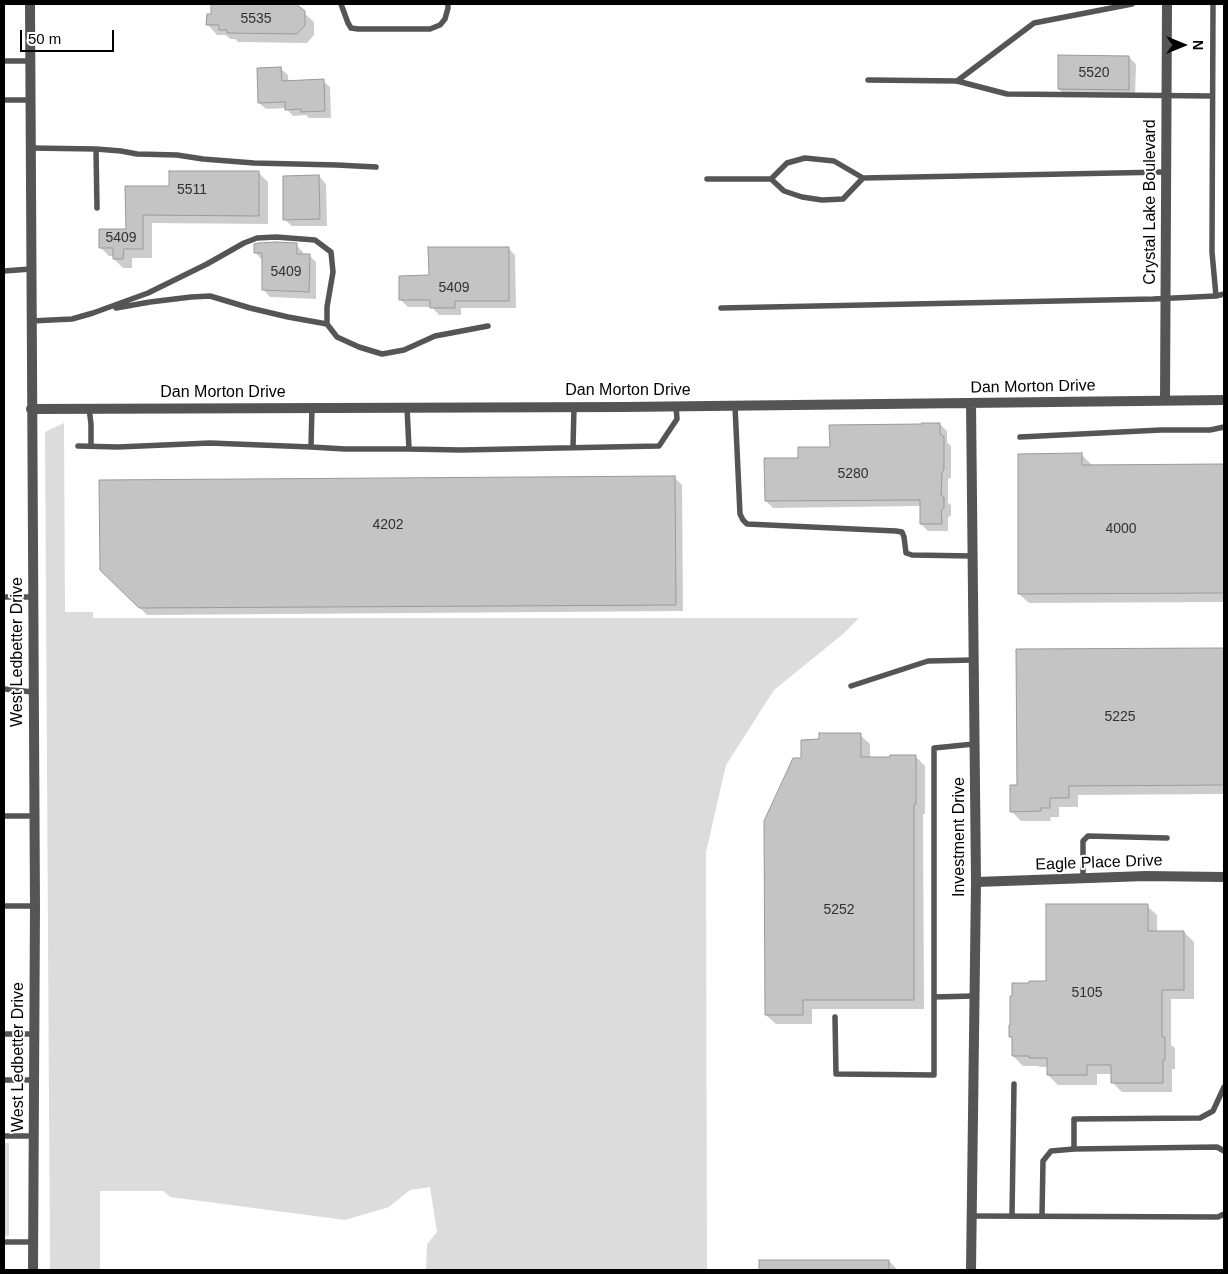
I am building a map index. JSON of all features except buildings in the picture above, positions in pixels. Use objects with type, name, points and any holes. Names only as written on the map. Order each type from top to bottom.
[{"type":"street","name":"West Ledbetter Drive","points":[[30,4],[35,906],[33,1270]]},
{"type":"street","name":"Crystal Lake Boulevard","points":[[1165,400],[1167,4]]},
{"type":"street","name":"Dan Morton Drive","points":[[31,409],[734,406],[1224,400]]},
{"type":"street","name":"Investment Drive","points":[[970,403],[976,882],[971,1270]]},
{"type":"street","name":"Eagle Place Drive","points":[[976,882],[1146,876],[1224,877]]},
{"type":"lane","points":[[341,4],[351,28],[358,29],[430,29],[440,25],[444,19],[448,4]]},
{"type":"lane","points":[[957,81],[1034,23],[1132,4]]},
{"type":"lane","points":[[1213,4],[1212,252],[1216,296]]},
{"type":"lane","points":[[4,61],[30,61]]},
{"type":"lane","points":[[868,80],[957,81],[1007,94],[1212,96]]},
{"type":"lane","points":[[4,100],[30,100]]},
{"type":"lane","points":[[30,148],[96,149],[254,163],[376,167]]},
{"type":"lane","points":[[96,149],[97,208]]},
{"type":"lane","points":[[771,179],[787,164],[805,158],[834,161],[863,178],[1166,172]]},
{"type":"lane","points":[[707,179],[771,179],[784,191],[802,197],[822,200],[843,199],[863,178]]},
{"type":"lane","points":[[31,321],[72,319],[97,312],[148,294],[250,240],[276,236],[315,240],[331,252],[333,272],[327,307],[327,324],[338,337],[359,347],[382,354],[404,350],[435,336],[488,326]]},
{"type":"lane","points":[[4,271],[31,270]]},
{"type":"lane","points":[[721,308],[1166,299],[1224,294]]},
{"type":"lane","points":[[97,312],[150,302],[210,296],[288,318],[327,324]]},
{"type":"lane","points":[[78,446],[118,447],[210,443],[345,449],[461,450],[659,446],[676,419],[676,406]]},
{"type":"lane","points":[[734,406],[740,514],[748,524],[896,531],[902,532],[906,552],[912,555],[972,556]]},
{"type":"lane","points":[[311,447],[312,407]]},
{"type":"lane","points":[[407,407],[409,449]]},
{"type":"lane","points":[[573,447],[574,407]]},
{"type":"lane","points":[[89,408],[91,446]]},
{"type":"lane","points":[[1020,437],[1162,430],[1210,430],[1224,427]]},
{"type":"lane","points":[[4,597],[33,597]]},
{"type":"lane","points":[[851,686],[928,661],[973,660]]},
{"type":"lane","points":[[4,688],[34,692]]},
{"type":"lane","points":[[835,1017],[836,1074],[934,1075],[934,748],[974,744]]},
{"type":"lane","points":[[4,816],[34,816]]},
{"type":"lane","points":[[1083,878],[1083,841],[1088,836],[1167,838]]},
{"type":"lane","points":[[4,906],[35,906]]},
{"type":"lane","points":[[934,997],[974,996]]},
{"type":"lane","points":[[4,1034],[34,1034]]},
{"type":"lane","points":[[4,1080],[34,1080]]},
{"type":"lane","points":[[1012,1216],[1014,1084]]},
{"type":"lane","points":[[1074,1149],[1074,1119],[1200,1118],[1213,1111],[1224,1087]]},
{"type":"lane","points":[[4,1136],[34,1136]]},
{"type":"lane","points":[[1042,1216],[1043,1161],[1051,1151],[1217,1147],[1224,1151]]},
{"type":"lane","points":[[972,1216],[1218,1217],[1224,1214]]},
{"type":"lane","points":[[4,1242],[33,1242]]},
{"type":"shaded area","points":[[64,423],[65,612],[93,612],[93,618],[859,618],[843,634],[774,690],[726,765],[706,852],[707,1270],[426,1270],[427,1244],[437,1232],[430,1187],[410,1190],[389,1207],[345,1220],[170,1197],[163,1191],[100,1191],[100,1270],[50,1270],[45,432]]},
{"type":"shaded area","points":[[4,1143],[9,1143],[9,1236],[4,1236]]}]
